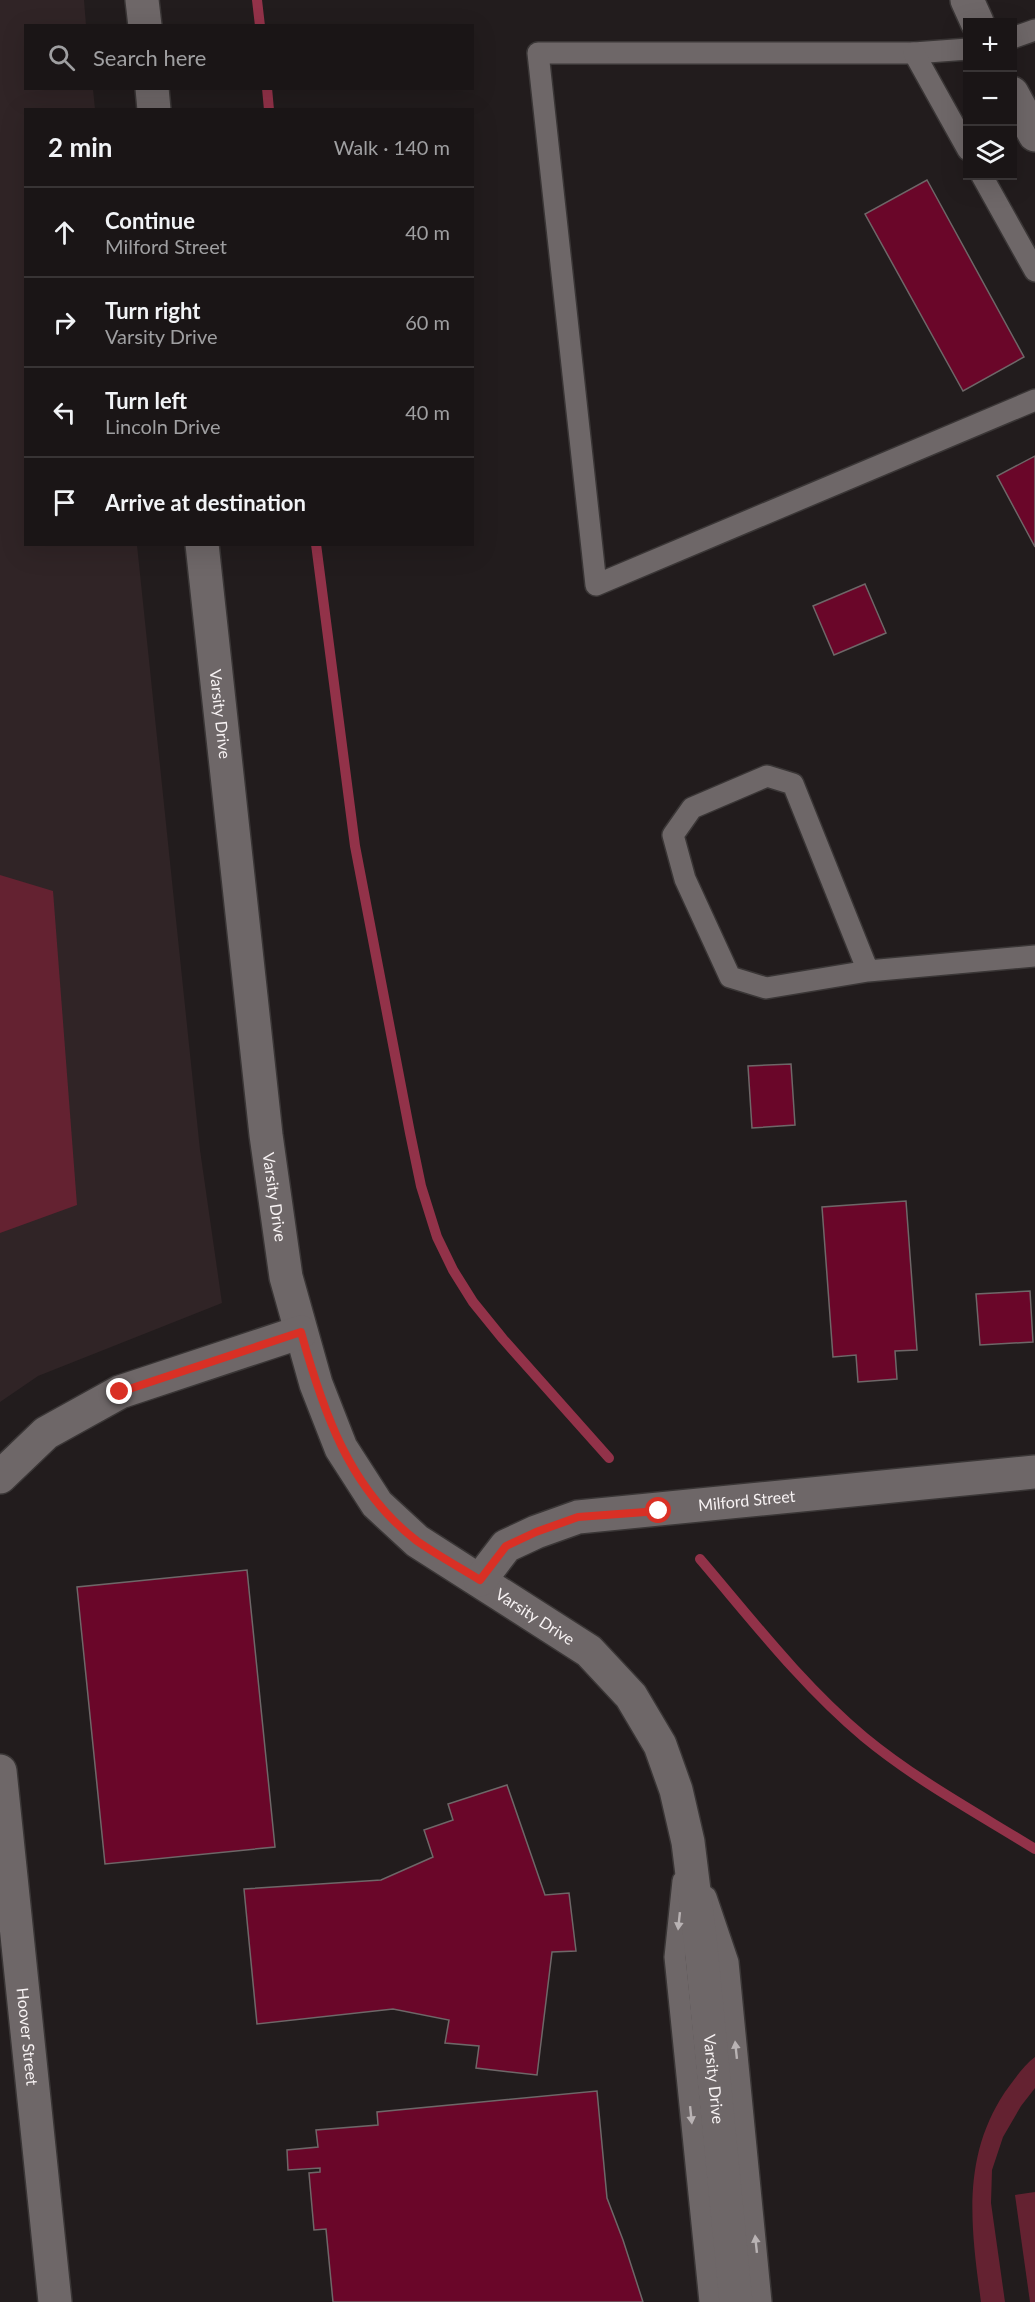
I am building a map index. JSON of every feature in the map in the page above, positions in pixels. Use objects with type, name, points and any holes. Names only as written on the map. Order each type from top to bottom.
[{"type":"street","points":[[142,0],[145,24]]},
{"type":"street","points":[[967,0],[975,18]]},
{"type":"street","points":[[152,90],[154,108]]},
{"type":"street","points":[[1017,102],[1035,135]]},
{"type":"street","name":"Varsity Drive","points":[[202,546],[266,1135],[286,1277],[316,1384],[340,1448],[377,1504],[417,1540],[589,1651],[631,1696],[660,1745],[676,1790],[688,1842],[701,1947],[736,2302]]},
{"type":"street","points":[[0,1477],[46,1433],[120,1392],[301,1332]]},
{"type":"street","name":"Milford Street","points":[[480,1580],[506,1546],[578,1517],[1035,1472]]},
{"type":"street","name":"Hoover Street","points":[[0,1771],[55,2302]]},
{"type":"lane","points":[[1017,36],[1035,30]]},
{"type":"lane","points":[[963,49],[914,53],[538,53],[596,585],[1035,400]]},
{"type":"lane","points":[[914,53],[963,141]]},
{"type":"lane","points":[[984,180],[1035,271]]},
{"type":"lane","points":[[868,971],[793,784],[767,776],[692,808],[673,834],[686,879],[730,977],[766,988],[868,971],[1035,956]]},
{"type":"lane","points":[[688,1842],[675,1957],[710,2302]]},
{"type":"lane","points":[[688,1842],[728,1962],[762,2302]]},
{"type":"shaded area","points":[[0,0],[84,0],[86,24],[24,24],[24,90],[93,90],[95,108],[24,108],[24,546],[137,546],[200,1150],[222,1303],[38,1376],[0,1402]]},
{"type":"shaded area","points":[[0,875],[53,891],[77,1205],[0,1233]]},
{"type":"shaded area","points":[[1035,2057],[1035,2088],[1021,2106],[1003,2137],[992,2170],[991,2203],[1005,2302],[981,2302],[974,2247],[975,2168],[981,2142],[991,2117],[1005,2092]]},
{"type":"shaded area","points":[[1035,2192],[1035,2302],[1030,2302],[1015,2195]]},
{"type":"building","points":[[927,180],[1024,357],[963,391],[865,214]]},
{"type":"building","points":[[1035,456],[1035,547],[997,476]]},
{"type":"building","points":[[865,584],[886,633],[834,655],[813,606]]},
{"type":"building","points":[[791,1064],[795,1125],[752,1128],[748,1066]]},
{"type":"building","points":[[906,1201],[917,1350],[895,1351],[897,1379],[858,1382],[856,1355],[833,1357],[822,1207]]},
{"type":"building","points":[[1030,1291],[1033,1342],[980,1345],[976,1294]]},
{"type":"building","points":[[247,1570],[275,1847],[105,1864],[77,1587]]},
{"type":"building","points":[[507,1785],[545,1895],[569,1893],[576,1951],[552,1952],[537,2075],[476,2068],[479,2046],[445,2043],[449,2020],[393,2009],[257,2024],[244,1889],[381,1880],[433,1857],[424,1830],[453,1820],[448,1804]]},
{"type":"building","points":[[597,2091],[607,2198],[643,2302],[333,2302],[326,2229],[314,2230],[309,2173],[320,2172],[320,2168],[288,2170],[287,2150],[318,2147],[316,2130],[378,2125],[377,2112]]},
{"type":"waterway","points":[[257,0],[260,24]]},
{"type":"waterway","points":[[267,90],[269,108]]},
{"type":"waterway","points":[[316,546],[355,846],[421,1186],[437,1237],[453,1270],[473,1302],[609,1458]]},
{"type":"waterway","points":[[700,1559],[799,1674],[864,1737],[926,1782],[1035,1849]]},
{"type":"route","points":[[120,1392],[301,1332],[316,1384],[340,1448],[377,1504],[417,1540],[480,1580],[506,1546],[536,1532],[578,1517],[659,1511]]}]
